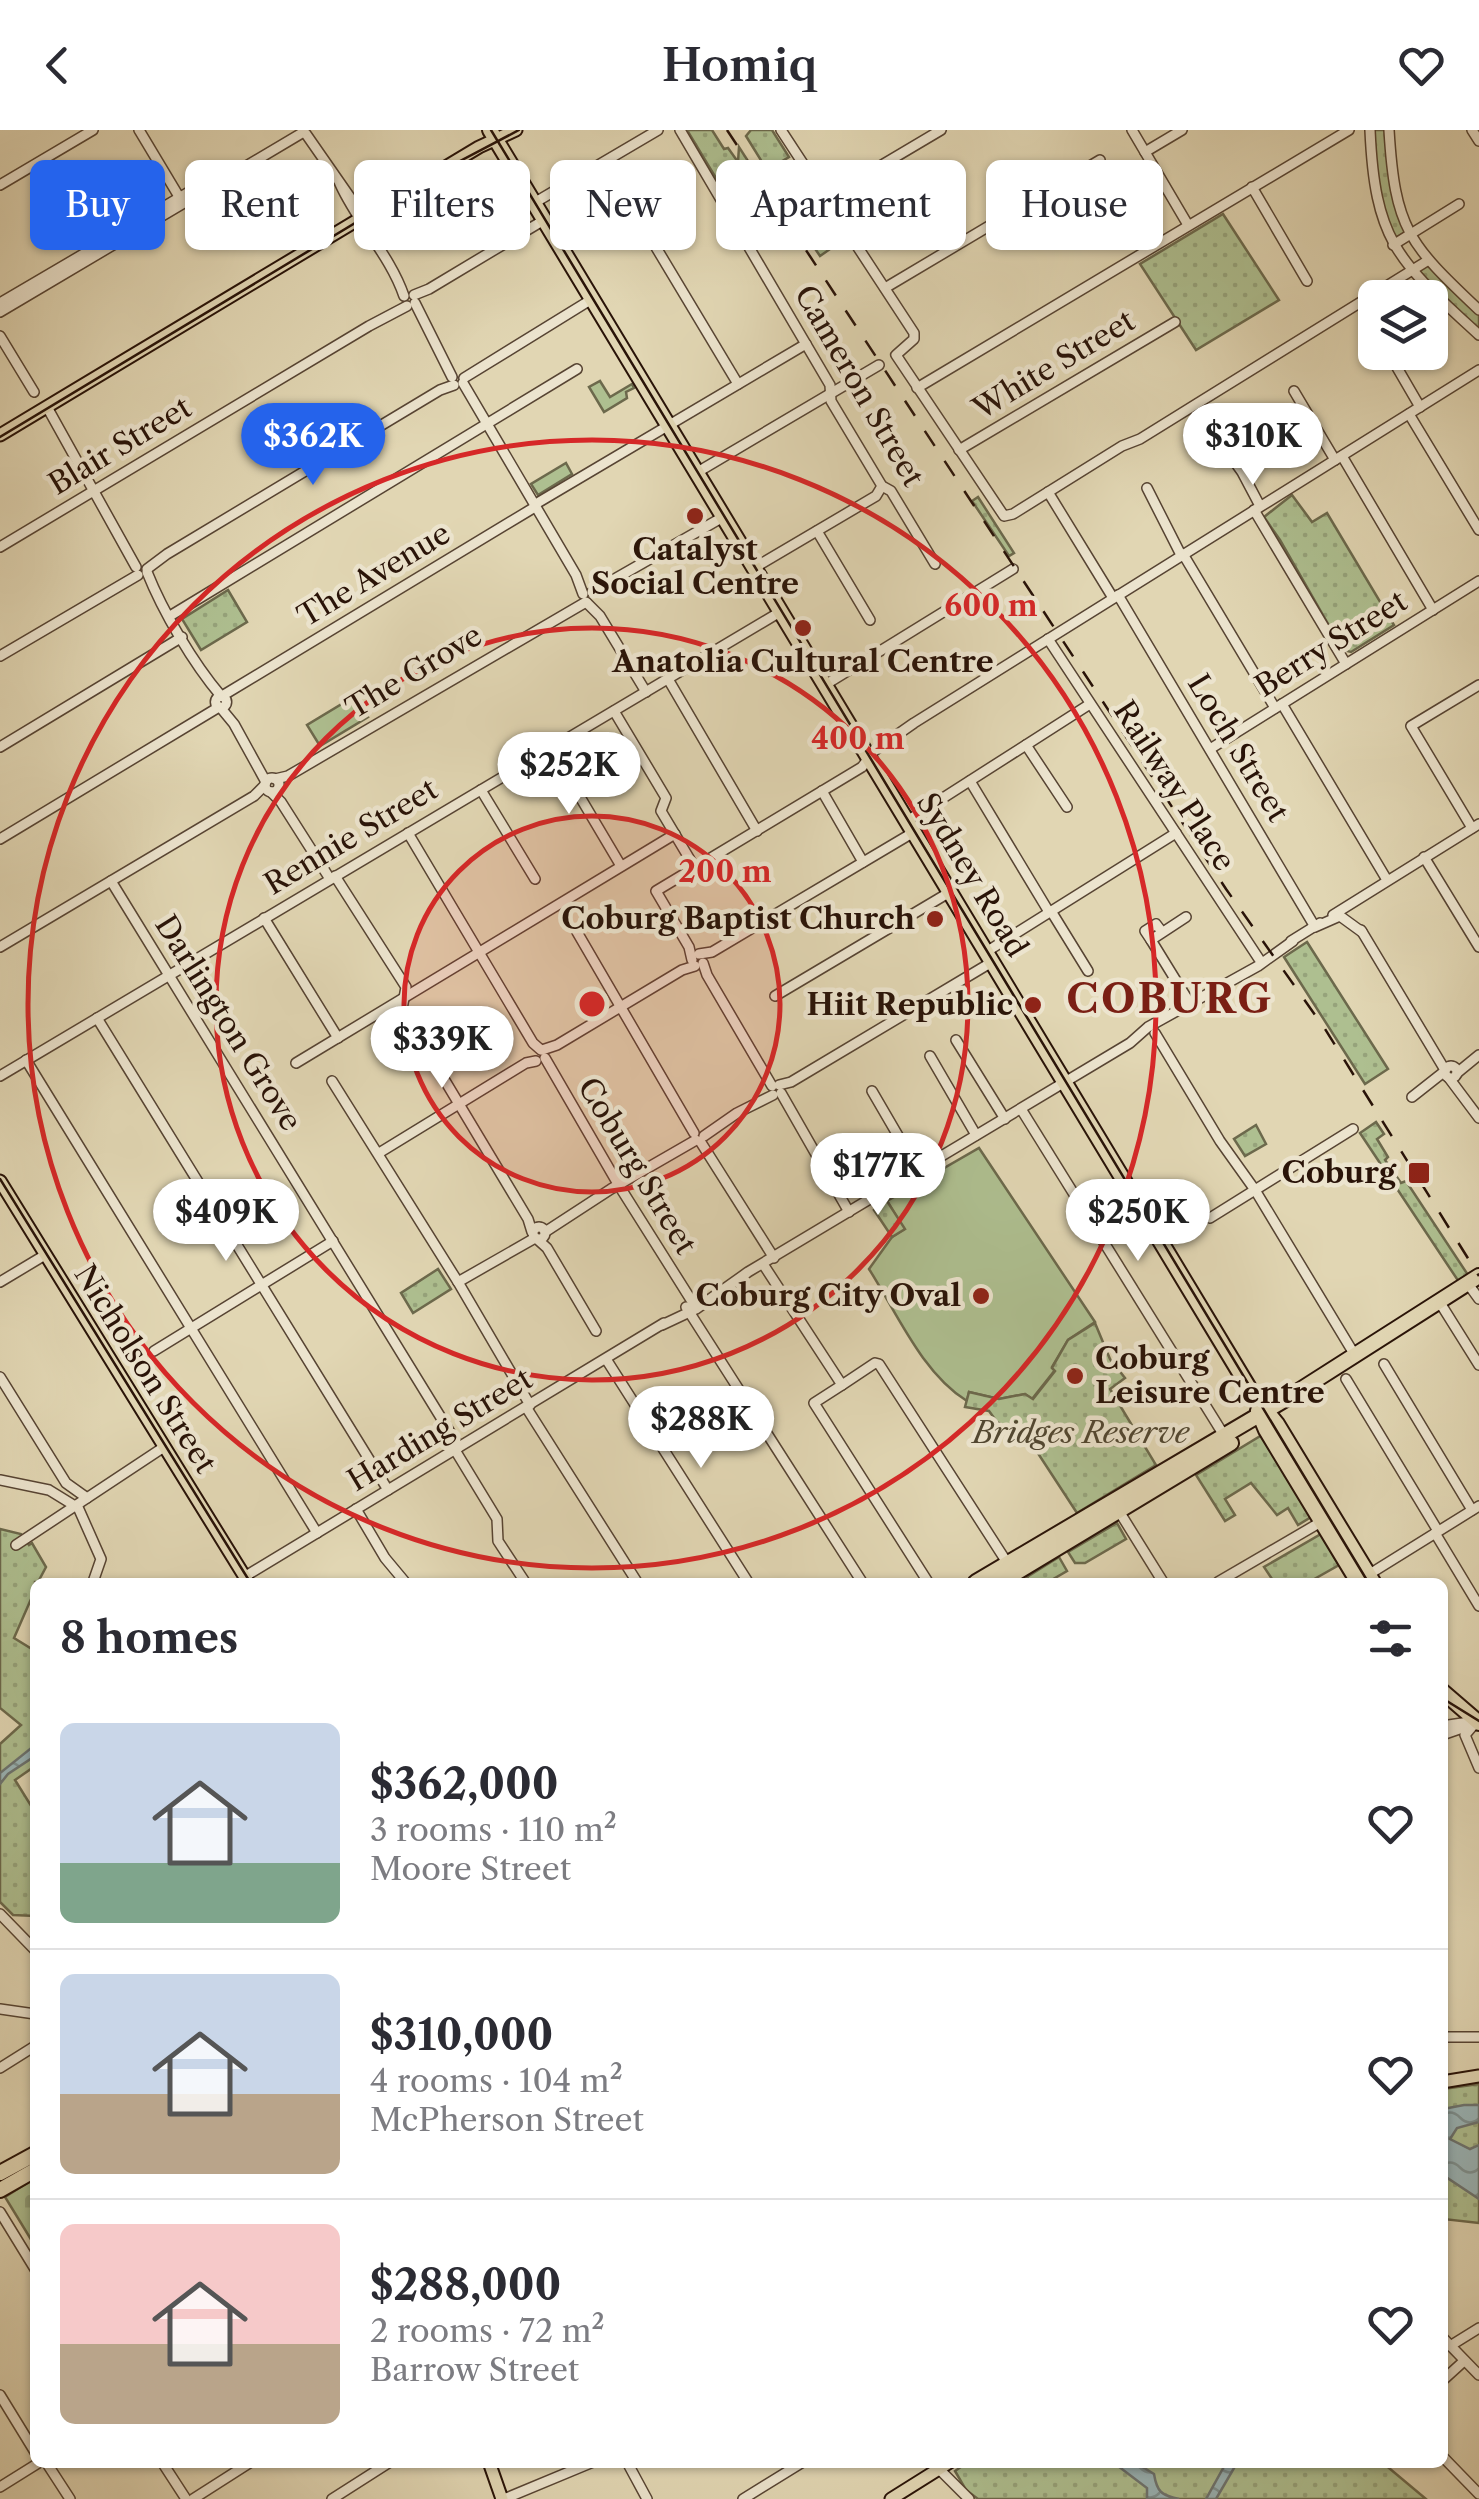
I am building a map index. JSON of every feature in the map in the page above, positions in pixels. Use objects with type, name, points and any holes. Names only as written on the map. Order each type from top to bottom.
[{"type":"highway","name":"Sydney Road","points":[[492,135],[1363,1578]]},
{"type":"highway","points":[[1355,1356],[1477,1286]]},
{"type":"highway","points":[[983,1578],[1165,1477],[1314,1381],[1477,1286]]},
{"type":"highway","points":[[1007,1578],[1115,1506]]},
{"type":"highway","points":[[1448,1696],[1478,1722]]},
{"type":"highway","points":[[1448,1708],[1478,1722]]},
{"type":"highway","points":[[0,2173],[30,2157]]},
{"type":"highway","points":[[0,2190],[30,2173]]},
{"type":"main road","points":[[453,160],[492,135],[516,130]]},
{"type":"main road","points":[[0,436],[354,222]]},
{"type":"main road","name":"Nicholson Street","points":[[0,1181],[123,1371],[164,1447],[245,1578]]},
{"type":"main road","points":[[1448,2081],[1479,2076]]},
{"type":"main road","points":[[491,2468],[503,2499]]},
{"type":"main road","points":[[891,2499],[941,2468]]},
{"type":"street","points":[[38,160],[83,130]]},
{"type":"street","points":[[39,160],[93,130]]},
{"type":"street","points":[[139,130],[181,200]]},
{"type":"street","points":[[534,203],[658,130]]},
{"type":"street","name":"Cameron Street","points":[[680,130],[830,385],[831,401],[935,564]]},
{"type":"street","points":[[781,130],[802,160]]},
{"type":"street","points":[[892,160],[942,130]]},
{"type":"street","points":[[1132,130],[1188,225]]},
{"type":"street","points":[[1145,152],[1182,130]]},
{"type":"street","points":[[918,388],[1349,130]]},
{"type":"street","points":[[1370,130],[1374,187],[1393,245],[1411,272],[1479,336]]},
{"type":"street","points":[[1389,130],[1395,198],[1410,235],[1427,261],[1479,310]]},
{"type":"street","points":[[1472,130],[1479,141]]},
{"type":"street","points":[[0,303],[304,131],[354,203]]},
{"type":"street","points":[[0,182],[30,165]]},
{"type":"street","points":[[1252,187],[1307,281]]},
{"type":"street","points":[[0,312],[181,200]]},
{"type":"street","points":[[1393,245],[1459,204]]},
{"type":"street","name":"Blair Street","points":[[0,547],[544,220]]},
{"type":"street","points":[[885,288],[986,228]]},
{"type":"street","points":[[379,250],[537,505],[646,692]]},
{"type":"street","points":[[658,250],[738,384]]},
{"type":"street","points":[[861,250],[914,335],[896,354],[1004,516],[1427,261]]},
{"type":"street","points":[[0,656],[592,300]]},
{"type":"street","name":"White Street","points":[[959,450],[1175,322]]},
{"type":"street","points":[[0,335],[34,392]]},
{"type":"street","name":"The Avenue","points":[[0,839],[200,719],[239,685],[806,344]]},
{"type":"street","points":[[696,472],[879,364]]},
{"type":"street","points":[[170,616],[576,369]]},
{"type":"street","points":[[1398,370],[1420,407]]},
{"type":"street","points":[[850,1212],[656,891],[862,766],[912,724],[1479,371]]},
{"type":"street","points":[[1294,391],[1432,610]]},
{"type":"street","points":[[44,409],[261,769],[406,987],[402,1009],[596,1331]]},
{"type":"street","points":[[1409,414],[1479,530]]},
{"type":"street","points":[[1222,444],[1346,664]]},
{"type":"street","points":[[754,568],[876,496],[882,486]]},
{"type":"street","points":[[1147,488],[1182,554],[1388,880]]},
{"type":"street","name":"Loch Street","points":[[1048,492],[1210,749],[1315,927]]},
{"type":"street","name":"The Grove","points":[[272,785],[723,517]]},
{"type":"street","points":[[816,531],[870,620]]},
{"type":"street","points":[[825,685],[1013,569]]},
{"type":"street","name":"Berry Street","points":[[1210,749],[1479,581]]},
{"type":"street","name":"Rennie Street","points":[[0,1076],[780,612]]},
{"type":"street","points":[[0,746],[182,637]]},
{"type":"street","name":"Railway Place","points":[[1048,639],[1256,963]]},
{"type":"street","points":[[668,679],[757,831]]},
{"type":"street","points":[[1475,826],[1411,726],[1478,686]]},
{"type":"street","points":[[379,1153],[863,862],[970,780],[1090,704]]},
{"type":"street","points":[[614,711],[666,798],[660,809],[695,868]]},
{"type":"street","points":[[1026,745],[1067,808]]},
{"type":"street","points":[[551,748],[621,866]]},
{"type":"street","points":[[970,780],[1088,971]]},
{"type":"street","points":[[0,947],[272,785]]},
{"type":"street","points":[[481,790],[536,880]]},
{"type":"street","points":[[822,791],[863,862]]},
{"type":"street","name":"Harding Street","points":[[249,1578],[689,1307],[1151,1032],[1475,826]]},
{"type":"street","name":"Coburg Street","points":[[408,833],[689,1307],[859,1578]]},
{"type":"street","points":[[458,1282],[790,1082],[1176,833]]},
{"type":"street","points":[[296,1063],[675,834]]},
{"type":"street","points":[[1424,857],[1479,946]]},
{"type":"street","name":"Darlington Grove","points":[[111,881],[457,1449],[496,1518],[498,1541],[522,1578]]},
{"type":"street","points":[[774,996],[950,892]]},
{"type":"street","points":[[1346,906],[1479,1118]]},
{"type":"street","points":[[1315,927],[1340,916],[1362,932]]},
{"type":"street","points":[[264,918],[338,1038]]},
{"type":"street","points":[[1186,918],[1151,940],[1191,1005]]},
{"type":"street","points":[[577,932],[774,1258]]},
{"type":"street","points":[[97,1018],[388,1490]]},
{"type":"street","points":[[1151,1032],[1222,1146],[1255,1190],[1355,1356]]},
{"type":"street","points":[[956,1040],[1005,1119]]},
{"type":"street","points":[[930,1056],[976,1136]]},
{"type":"street","points":[[1412,1097],[1476,1056]]},
{"type":"street","points":[[26,1060],[317,1533]]},
{"type":"street","points":[[332,1080],[635,1578]]},
{"type":"street","points":[[872,1091],[918,1170]]},
{"type":"street","points":[[1021,1109],[1227,1440]]},
{"type":"street","points":[[1210,1218],[1353,1129]]},
{"type":"street","points":[[154,1352],[333,1241]]},
{"type":"street","points":[[0,1282],[45,1255]]},
{"type":"street","points":[[763,1264],[842,1385]]},
{"type":"street","points":[[1442,1306],[1479,1366]]},
{"type":"street","points":[[606,1359],[745,1578]]},
{"type":"street","points":[[925,1578],[814,1403],[875,1363],[1008,1564]]},
{"type":"street","points":[[1367,1578],[1476,1508],[1384,1364]]},
{"type":"street","points":[[0,1377],[66,1483],[87,1498]]},
{"type":"street","points":[[1346,1379],[1479,1606]]},
{"type":"street","points":[[16,1545],[164,1447]]},
{"type":"street","points":[[0,1480],[49,1490],[76,1505],[101,1559],[94,1578]]},
{"type":"street","points":[[1115,1506],[1160,1578]]},
{"type":"street","points":[[356,1509],[402,1578]]},
{"type":"street","points":[[1225,1578],[1327,1518]]},
{"type":"street","points":[[1448,1730],[1478,1722]]},
{"type":"street","points":[[1472,1757],[1465,1735],[1478,1722]]},
{"type":"street","points":[[1448,1732],[1457,1736],[1479,1768]]},
{"type":"street","points":[[0,1914],[30,1945]]},
{"type":"street","points":[[0,2008],[30,2013]]},
{"type":"street","points":[[1448,2037],[1479,2037]]},
{"type":"street","points":[[0,2068],[30,2049]]},
{"type":"street","points":[[0,2212],[30,2261]]},
{"type":"street","points":[[1448,2341],[1479,2328]]},
{"type":"street","points":[[1448,2344],[1479,2376]]},
{"type":"street","points":[[1448,2375],[1464,2360]]},
{"type":"street","points":[[0,2395],[30,2444]]},
{"type":"street","points":[[1448,2462],[1479,2494]]},
{"type":"street","points":[[0,2487],[33,2468]]},
{"type":"street","points":[[47,2468],[70,2499]]},
{"type":"street","points":[[166,2468],[186,2499]]},
{"type":"street","points":[[194,2499],[243,2468]]},
{"type":"street","points":[[332,2499],[381,2468]]},
{"type":"street","points":[[503,2499],[579,2468]]},
{"type":"street","points":[[629,2468],[647,2499]]},
{"type":"street","points":[[743,2499],[793,2468]]},
{"type":"street","points":[[945,2468],[954,2492]]},
{"type":"street","points":[[925,2478],[969,2499]]},
{"type":"green space","points":[[687,130],[712,130],[737,160],[716,160],[716,178]]},
{"type":"green space","points":[[751,130],[772,130],[789,157],[761,160],[746,136]]},
{"type":"green space","points":[[1373,130],[1386,130],[1405,232],[1394,239],[1377,192]]},
{"type":"green space","points":[[1223,214],[1279,300],[1196,350],[1140,264]]},
{"type":"green space","points":[[1427,265],[1443,280],[1424,280],[1416,272]]},
{"type":"green space","points":[[1448,284],[1479,313],[1479,332],[1448,302]]},
{"type":"green space","points":[[600,381],[610,397],[632,384],[634,388],[626,392],[627,398],[604,412],[589,387]]},
{"type":"green space","points":[[566,463],[572,474],[538,495],[531,484]]},
{"type":"green space","points":[[1292,495],[1312,522],[1327,513],[1394,625],[1351,652],[1343,650],[1264,517]]},
{"type":"green space","points":[[978,497],[1014,553],[1009,556],[972,501]]},
{"type":"green space","points":[[228,590],[247,622],[201,650],[182,619]]},
{"type":"green space","points":[[355,696],[368,717],[320,746],[307,725]]},
{"type":"green space","points":[[1307,942],[1388,1069],[1365,1084],[1284,957]]},
{"type":"green space","points":[[1376,1122],[1384,1134],[1377,1139],[1388,1157],[1385,1160],[1401,1183],[1406,1181],[1468,1275],[1459,1282],[1360,1133]]},
{"type":"green space","points":[[1256,1125],[1266,1144],[1245,1156],[1234,1139]]},
{"type":"green space","name":"Coburg City Oval","points":[[979,1148],[1095,1322],[1068,1340],[1052,1367],[1055,1370],[1032,1399],[1025,1394],[999,1399],[969,1392],[967,1401],[951,1389],[924,1359],[869,1269],[892,1237],[904,1229],[887,1201]]},
{"type":"green space","points":[[887,1201],[905,1229],[892,1237],[874,1210]]},
{"type":"green space","points":[[438,1269],[451,1289],[413,1313],[401,1293]]},
{"type":"green space","name":"Bridges Reserve","points":[[1095,1323],[1110,1359],[1125,1378],[1110,1389],[1156,1465],[1077,1513],[1028,1438],[997,1422],[989,1411],[965,1407],[969,1392],[999,1399],[1025,1394],[1033,1399],[1055,1371],[1052,1368],[1068,1340]]},
{"type":"green space","points":[[1262,1435],[1311,1517],[1298,1525],[1288,1508],[1277,1515],[1251,1483],[1225,1499],[1235,1515],[1225,1521],[1196,1475]]},
{"type":"green space","points":[[1117,1523],[1126,1539],[1085,1563],[1075,1563],[1068,1552]]},
{"type":"green space","points":[[0,1529],[21,1534],[29,1545],[32,1543],[46,1567],[40,1578],[30,1578],[30,1601],[14,1638],[30,1648],[30,1770],[15,1780],[30,1804],[30,1916],[13,1915],[0,1902],[0,1744],[21,1725],[0,1708]]},
{"type":"green space","points":[[1321,1534],[1339,1565],[1316,1578],[1271,1578],[1264,1567]]},
{"type":"green space","points":[[1059,1557],[1067,1571],[1055,1578],[1027,1577]]},
{"type":"green space","points":[[1479,2084],[1479,2223],[1448,2220],[1448,2088]]},
{"type":"green space","points":[[30,2181],[30,2238],[5,2197]]},
{"type":"green space","points":[[1389,2468],[1426,2499],[978,2499],[966,2490],[955,2471]]},
{"type":"water","points":[[30,1749],[30,1759],[0,1784],[0,1773]]},
{"type":"water","points":[[1479,2105],[1479,2122],[1457,2128],[1450,2139],[1470,2149],[1479,2145],[1479,2199],[1448,2178],[1448,2108]]},
{"type":"water","points":[[1121,2468],[1144,2468],[1154,2474],[1161,2492],[1179,2499],[1147,2499],[1147,2488]]},
{"type":"water","points":[[1223,2468],[1234,2468],[1216,2499],[1206,2499]]},
{"type":"tram line","points":[[491,130],[1366,1578]]},
{"type":"tram line","points":[[0,437],[443,170],[519,130]]},
{"type":"tram line","points":[[0,1179],[248,1578]]},
{"type":"tram line","points":[[1448,1702],[1479,1721]]},
{"type":"railway","points":[[727,130],[1226,889],[1325,1029],[1479,1276]]},
{"type":"place","name":"Catalyst Social Centre","points":[[695,516]]},
{"type":"place","name":"Anatolia Cultural Centre","points":[[803,628]]},
{"type":"place","name":"Coburg Baptist Church","points":[[935,919]]},
{"type":"place","name":"Hiit Republic","points":[[1033,1005]]},
{"type":"place","name":"Coburg","points":[[1419,1173]]},
{"type":"place","name":"Coburg City Oval","points":[[981,1296]]},
{"type":"place","name":"Coburg Leisure Centre","points":[[1075,1376]]},
{"type":"district","name":"COBURG","points":[[1170,999]]}]
